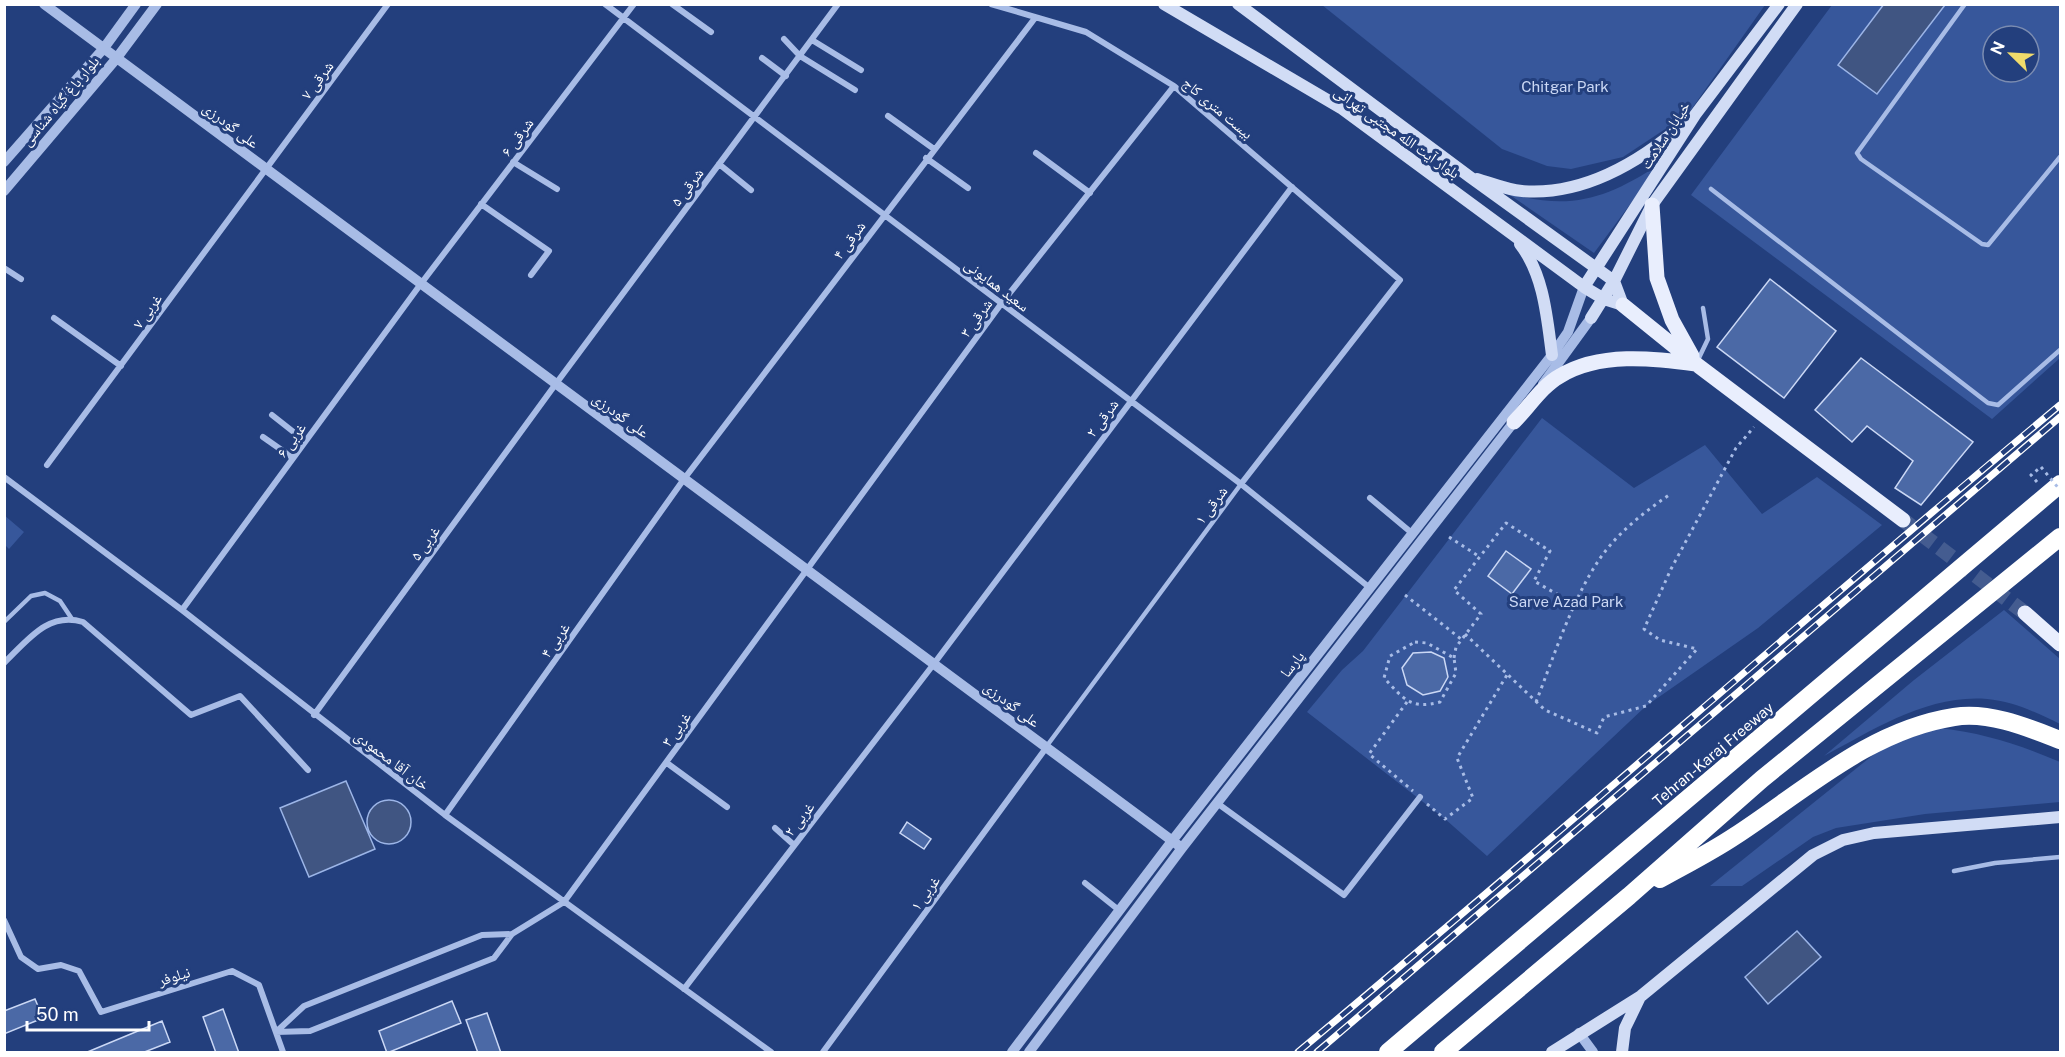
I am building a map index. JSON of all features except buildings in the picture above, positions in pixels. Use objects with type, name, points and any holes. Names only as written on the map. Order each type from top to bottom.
[{"type":"highway","name":"Tehran-Karaj Freeway","points":[[1388,1053],[2061,484]]},
{"type":"highway","points":[[1443,1053],[1629,896],[1762,779],[2061,537]]},
{"type":"highway","points":[[1629,896],[1733,838],[1866,747],[1913,727],[1956,716],[1991,718],[2027,727],[2061,740]]},
{"type":"main road","name":"بلوار آیت الله مجتبی تهرانی","points":[[1164,4],[1341,108],[1584,287],[1604,299],[1623,305]]},
{"type":"main road","name":"بلوار آیت الله مجتبی تهرانی","points":[[1238,4],[1614,281]]},
{"type":"main road","name":"خیابان سلامت","points":[[1584,287],[1695,115],[1779,4]]},
{"type":"main road","name":"خیابان سلامت","points":[[1591,318],[1614,281],[1652,205],[1797,4]]},
{"type":"main road","points":[[1470,177],[1520,191],[1558,191],[1606,175],[1655,149],[1695,115]]},
{"type":"main road","points":[[1652,205],[1658,278],[1672,320],[1696,364]]},
{"type":"main road","points":[[1510,231],[1527,253],[1537,276],[1545,302],[1552,356]]},
{"type":"main road","points":[[1614,281],[1623,305],[1696,364],[1903,520]]},
{"type":"main road","points":[[1514,422],[1559,376],[1593,363],[1660,359],[1696,364]]},
{"type":"main road","points":[[2025,613],[2061,644]]},
{"type":"main road","points":[[1552,1053],[1641,996],[1813,855],[1843,840],[1874,833],[2061,817]]},
{"type":"main road","points":[[1622,1053],[1625,1028],[1641,996]]},
{"type":"street","name":"علی گودرزی","points":[[44,4],[1182,848]]},
{"type":"street","name":"بلوار باغ گیاه شناسی","points":[[4,162],[104,48],[136,4]]},
{"type":"street","name":"بلوار باغ گیاه شناسی","points":[[4,191],[116,59],[157,4]]},
{"type":"street","name":"۷ شرقی","points":[[266,170],[388,4]]},
{"type":"street","name":"سعید همایونی","points":[[605,4],[1241,484],[1380,596]]},
{"type":"street","name":"۶ شرقی","points":[[420,285],[634,4]]},
{"type":"street","points":[[672,4],[711,32]]},
{"type":"street","name":"۵ شرقی","points":[[555,384],[838,4]]},
{"type":"street","name":"بیست متری کاج","points":[[991,4],[1086,33],[1131,58],[1174,86],[1400,280]]},
{"type":"street","name":"۴ شرقی","points":[[684,479],[883,214],[1035,18]]},
{"type":"street","points":[[784,39],[800,56],[855,90]]},
{"type":"street","points":[[812,40],[861,70]]},
{"type":"street","points":[[762,58],[786,76]]},
{"type":"street","name":"۳ شرقی","points":[[807,571],[1001,304],[1174,86]]},
{"type":"street","points":[[888,116],[934,149]]},
{"type":"street","points":[[1036,153],[1090,193]]},
{"type":"street","points":[[926,158],[968,188]]},
{"type":"street","points":[[513,162],[557,189]]},
{"type":"street","points":[[719,164],[751,190]]},
{"type":"street","name":"۷ غربی","points":[[47,465],[266,170]]},
{"type":"street","name":"۲ شرقی","points":[[933,665],[1292,188]]},
{"type":"street","points":[[481,204],[549,251],[531,275]]},
{"type":"street","points":[[4,268],[21,279]]},
{"type":"street","name":"۱ شرقی","points":[[1241,484],[1400,280]]},
{"type":"street","name":"۶ غربی","points":[[182,610],[420,285]]},
{"type":"street","name":"پارسا","points":[[1028,1053],[1182,848],[1380,596],[1418,538],[1568,332],[1584,287]]},
{"type":"street","points":[[54,318],[121,366]]},
{"type":"street","name":"پارسا","points":[[1015,1049],[1172,841],[1370,589],[1418,538],[1514,422],[1591,318]]},
{"type":"street","name":"۵ غربی","points":[[314,715],[555,384]]},
{"type":"street","points":[[272,415],[305,441]]},
{"type":"street","points":[[262,437],[293,458]]},
{"type":"street","name":"خان آقا محمودی","points":[[4,477],[182,610],[445,815],[771,1053]]},
{"type":"street","name":"۴ غربی","points":[[445,815],[684,479]]},
{"type":"street","points":[[1370,498],[1418,538]]},
{"type":"street","name":"۳ غربی","points":[[564,902],[807,571]]},
{"type":"street","points":[[4,663],[42,626],[72,619],[83,622],[191,715],[240,696],[308,770]]},
{"type":"street","name":"۲ غربی","points":[[684,988],[933,665]]},
{"type":"street","name":"۱ غربی","points":[[823,1053],[1046,748]]},
{"type":"street","points":[[667,763],[727,807]]},
{"type":"street","points":[[1208,796],[1344,895],[1420,797]]},
{"type":"street","points":[[775,828],[794,846]]},
{"type":"street","points":[[1085,883],[1120,910]]},
{"type":"street","points":[[276,1032],[310,1031],[494,958],[512,934],[564,902]]},
{"type":"street","name":"نیلوفر","points":[[4,920],[21,957],[38,969],[61,965],[79,971],[101,1012],[232,971],[259,985],[283,1053]]},
{"type":"street","points":[[276,1032],[304,1006],[482,935],[512,934]]},
{"type":"street","points":[[1579,1034],[1593,1053]]},
{"type":"street","points":[[1015,1049],[1028,1053]]},
{"type":"lane","points":[[1965,4],[1857,153],[1861,159],[1982,244],[1988,244],[2061,157]]},
{"type":"lane","points":[[1711,189],[1988,403],[1998,405],[2061,350]]},
{"type":"lane","points":[[1696,364],[1708,339],[1703,308]]},
{"type":"lane","name":"۱ شرقی","points":[[1046,748],[1241,484]]},
{"type":"lane","points":[[4,622],[31,596],[45,593],[60,601],[72,619]]},
{"type":"lane","points":[[1954,871],[1995,863],[2061,857]]},
{"type":"path","points":[[1465,634],[1545,710],[1597,733],[1604,717],[1646,706],[1697,649],[1660,640],[1644,629],[1671,569],[1736,448],[1764,415]]},
{"type":"path","points":[[2031,475],[2042,467],[2061,490]]},
{"type":"path","points":[[1536,702],[1576,605],[1612,543],[1643,513],[1669,495]]},
{"type":"path","points":[[1454,658],[1427,644],[1415,642],[1390,656],[1384,678],[1407,702],[1424,706],[1440,702],[1456,673],[1454,658],[1456,647],[1481,614],[1454,590],[1506,523],[1550,551],[1534,581],[1576,605]]},
{"type":"path","points":[[1449,537],[1480,557]]},
{"type":"path","points":[[1405,596],[1461,639]]},
{"type":"path","points":[[1407,702],[1369,754],[1445,819],[1473,798],[1457,758],[1507,675]]},
{"type":"green space","name":"Chitgar Park","points":[[1322,5],[1765,5],[1688,114],[1623,157],[1571,169],[1547,166],[1502,149]]},
{"type":"green space","points":[[1832,5],[2060,5],[2060,358],[1992,419],[1691,195]]},
{"type":"green space","points":[[1660,164],[1594,253],[1507,193],[1550,201],[1587,198],[1622,186]]},
{"type":"green space","name":"Sarve Azad Park","points":[[1542,418],[1634,488],[1705,445],[1762,514],[1817,477],[1882,525],[1758,628],[1646,706],[1487,856],[1445,819],[1307,712],[1342,670],[1363,651]]},
{"type":"green space","points":[[4,515],[24,532],[9,549],[5,545]]},
{"type":"green space","points":[[2004,610],[2060,659],[2060,724],[2006,702],[1965,699],[1944,702],[1902,716],[1824,756],[1914,680]]},
{"type":"green space","points":[[1940,728],[2002,740],[2060,762],[2060,802],[1925,814],[1836,828],[1813,837],[1742,886],[1710,886],[1883,747]]},
{"type":"shaded area","points":[[1884,4],[1945,5],[1877,94],[1838,65]]},
{"type":"shaded area","points":[[346,781],[375,849],[309,877],[280,808]]},
{"type":"shaded area","points":[[389,800],[404,807],[411,822],[404,837],[389,844],[374,837],[367,822],[374,807]]},
{"type":"shaded area","points":[[1797,931],[1821,957],[1768,1004],[1745,977]]},
{"type":"tunnel","points":[[1903,520],[2025,613]]},
{"type":"railway","points":[[1298,1052],[2060,405]]},
{"type":"railway","points":[[1317,1052],[2060,417]]}]
